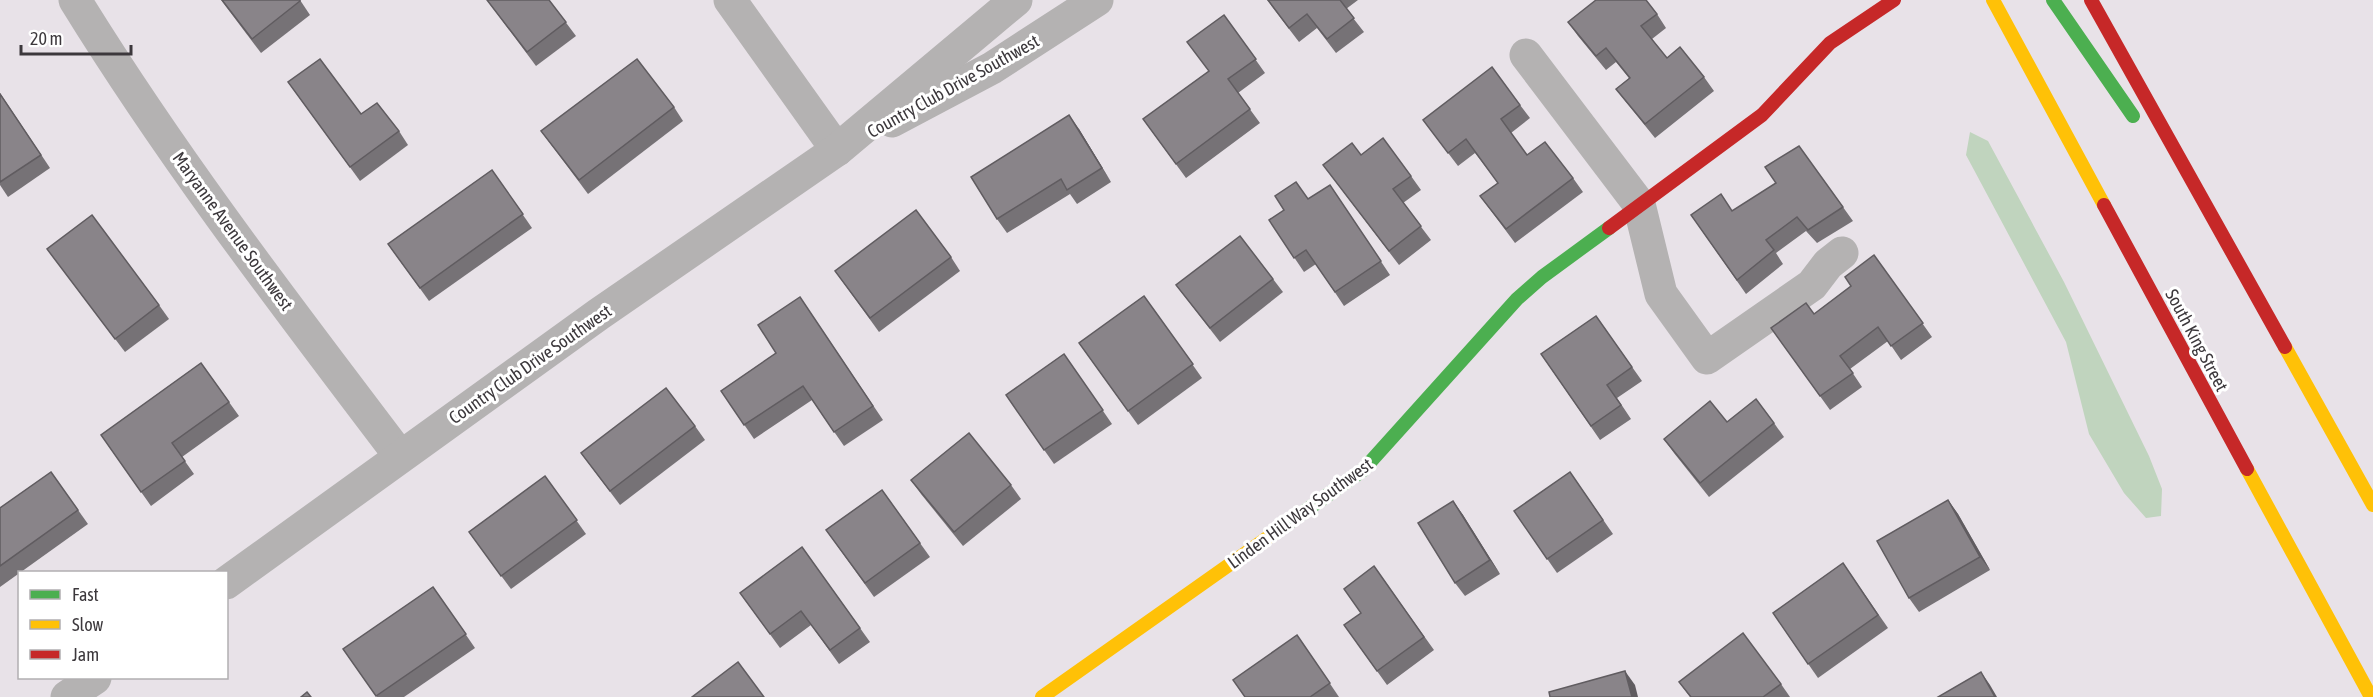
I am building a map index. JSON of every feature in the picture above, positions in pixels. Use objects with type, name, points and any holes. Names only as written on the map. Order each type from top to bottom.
[{"type":"main road","name":"Linden Hill Way Southwest","points":[[1042,697],[1363,470],[1398,437],[1480,335],[1508,306],[1639,204],[1762,115],[1830,43],[1894,0]]},
{"type":"main road","name":"South King Street","points":[[1993,0],[2371,697]]},
{"type":"main road","points":[[2053,0],[2142,128]]},
{"type":"main road","points":[[2091,0],[2373,505]]},
{"type":"main road","points":[[2162,157],[2237,265]]},
{"type":"street","name":"Maryanne Avenue Southwest","points":[[75,0],[127,83],[296,318],[400,456]]},
{"type":"street","points":[[730,0],[837,150]]},
{"type":"street","name":"Country Club Drive Southwest","points":[[228,582],[400,456],[837,150],[1017,0]]},
{"type":"street","name":"Country Club Drive Southwest","points":[[837,150],[992,68],[1097,0]]},
{"type":"street","points":[[1526,55],[1639,204],[1661,294],[1707,358],[1812,285],[1828,264],[1842,253]]},
{"type":"street","points":[[67,697],[94,679]]},
{"type":"green space","points":[[1970,132],[1988,141],[2064,282],[2149,456],[2162,489],[2161,516],[2146,518],[2124,493],[2089,434],[2066,342],[1966,155]]},
{"type":"building","points":[[222,0],[300,0],[300,1],[252,39]]},
{"type":"building","points":[[487,0],[549,0],[566,22],[527,52]]},
{"type":"building","points":[[1268,0],[1340,0],[1354,18],[1327,39],[1307,14],[1289,28]]},
{"type":"building","points":[[1596,0],[1646,0],[1657,14],[1641,26],[1667,58],[1680,47],[1704,77],[1645,124],[1616,89],[1630,78],[1606,48],[1596,56],[1568,22]]},
{"type":"building","points":[[1224,15],[1256,59],[1228,79],[1250,109],[1176,164],[1143,119],[1209,71],[1187,42]]},
{"type":"building","points":[[320,59],[361,114],[377,103],[399,131],[350,167],[288,82]]},
{"type":"building","points":[[637,59],[674,107],[579,180],[541,131]]},
{"type":"building","points":[[1492,67],[1520,105],[1501,119],[1527,155],[1545,142],[1573,178],[1506,229],[1480,196],[1498,183],[1466,139],[1448,153],[1423,120]]},
{"type":"building","points":[[0,94],[41,155],[0,182]]},
{"type":"building","points":[[1069,115],[1102,168],[1067,190],[1061,179],[997,219],[971,177]]},
{"type":"building","points":[[1383,138],[1411,176],[1393,189],[1421,226],[1389,251],[1323,165],[1352,143],[1361,155]]},
{"type":"building","points":[[1799,146],[1843,207],[1808,230],[1797,217],[1766,240],[1774,250],[1737,280],[1691,215],[1721,194],[1732,211],[1776,183],[1765,167]]},
{"type":"building","points":[[492,170],[523,214],[420,288],[388,244]]},
{"type":"building","points":[[1296,182],[1308,199],[1330,185],[1381,261],[1335,292],[1306,250],[1294,258],[1269,220],[1284,210],[1275,196]]},
{"type":"building","points":[[916,210],[951,257],[870,318],[835,271]]},
{"type":"building","points":[[92,215],[159,305],[115,339],[47,249]]},
{"type":"building","points":[[1240,236],[1273,279],[1210,328],[1176,285]]},
{"type":"building","points":[[1874,255],[1923,323],[1891,346],[1878,327],[1840,356],[1853,373],[1820,396],[1771,328],[1806,303],[1814,314],[1851,286],[1845,277]]},
{"type":"building","points":[[1144,296],[1193,364],[1128,411],[1079,343]]},
{"type":"building","points":[[800,297],[873,406],[834,432],[803,386],[744,425],[721,391],[776,353],[758,325]]},
{"type":"building","points":[[1596,316],[1632,367],[1607,385],[1621,405],[1591,426],[1541,354]]},
{"type":"building","points":[[1064,354],[1103,410],[1044,450],[1006,395]]},
{"type":"building","points":[[201,363],[229,402],[172,443],[185,461],[141,492],[101,435]]},
{"type":"building","points":[[666,388],[695,426],[610,491],[581,453]]},
{"type":"building","points":[[1756,399],[1774,423],[1700,483],[1664,439],[1710,401],[1727,422]]},
{"type":"building","points":[[969,433],[1011,485],[954,532],[911,480]]},
{"type":"building","points":[[51,472],[78,510],[0,566],[0,508]]},
{"type":"building","points":[[1570,472],[1603,520],[1547,559],[1514,511]]},
{"type":"building","points":[[545,476],[577,520],[501,576],[469,532]]},
{"type":"building","points":[[882,490],[920,543],[865,583],[826,530]]},
{"type":"building","points":[[1948,500],[1980,557],[1909,598],[1877,541]]},
{"type":"building","points":[[1453,501],[1490,560],[1455,583],[1418,523]]},
{"type":"building","points":[[802,547],[860,628],[830,650],[801,611],[770,634],[740,593]]},
{"type":"building","points":[[1843,563],[1878,615],[1808,664],[1773,613]]},
{"type":"building","points":[[1374,566],[1424,637],[1377,671],[1344,625],[1361,613],[1344,589]]},
{"type":"building","points":[[433,587],[466,634],[376,696],[343,649]]},
{"type":"building","points":[[1743,633],[1781,684],[1763,697],[1691,697],[1679,682]]},
{"type":"building","points":[[1297,635],[1330,683],[1310,697],[1245,697],[1233,680]]},
{"type":"building","points":[[738,662],[764,697],[692,697]]},
{"type":"building","points":[[1625,671],[1632,697],[1550,697],[1549,692]]},
{"type":"building","points":[[1981,672],[1995,697],[1938,697]]},
{"type":"building","points":[[307,692],[311,697],[301,697]]},
{"type":"traffic: fast","points":[[2053,0],[2133,116]]},
{"type":"traffic: fast","points":[[1277,531],[1363,470],[1517,299],[1542,277],[1609,228]]},
{"type":"traffic: slow","points":[[1993,0],[2104,205]]},
{"type":"traffic: slow","points":[[2285,347],[2373,505]]},
{"type":"traffic: slow","points":[[2247,469],[2371,697]]},
{"type":"traffic: slow","points":[[1042,697],[1277,531]]},
{"type":"traffic: jam","points":[[1609,228],[1762,115],[1830,43],[1894,0]]},
{"type":"traffic: jam","points":[[2091,0],[2285,347]]},
{"type":"traffic: jam","points":[[2104,205],[2247,469]]}]
